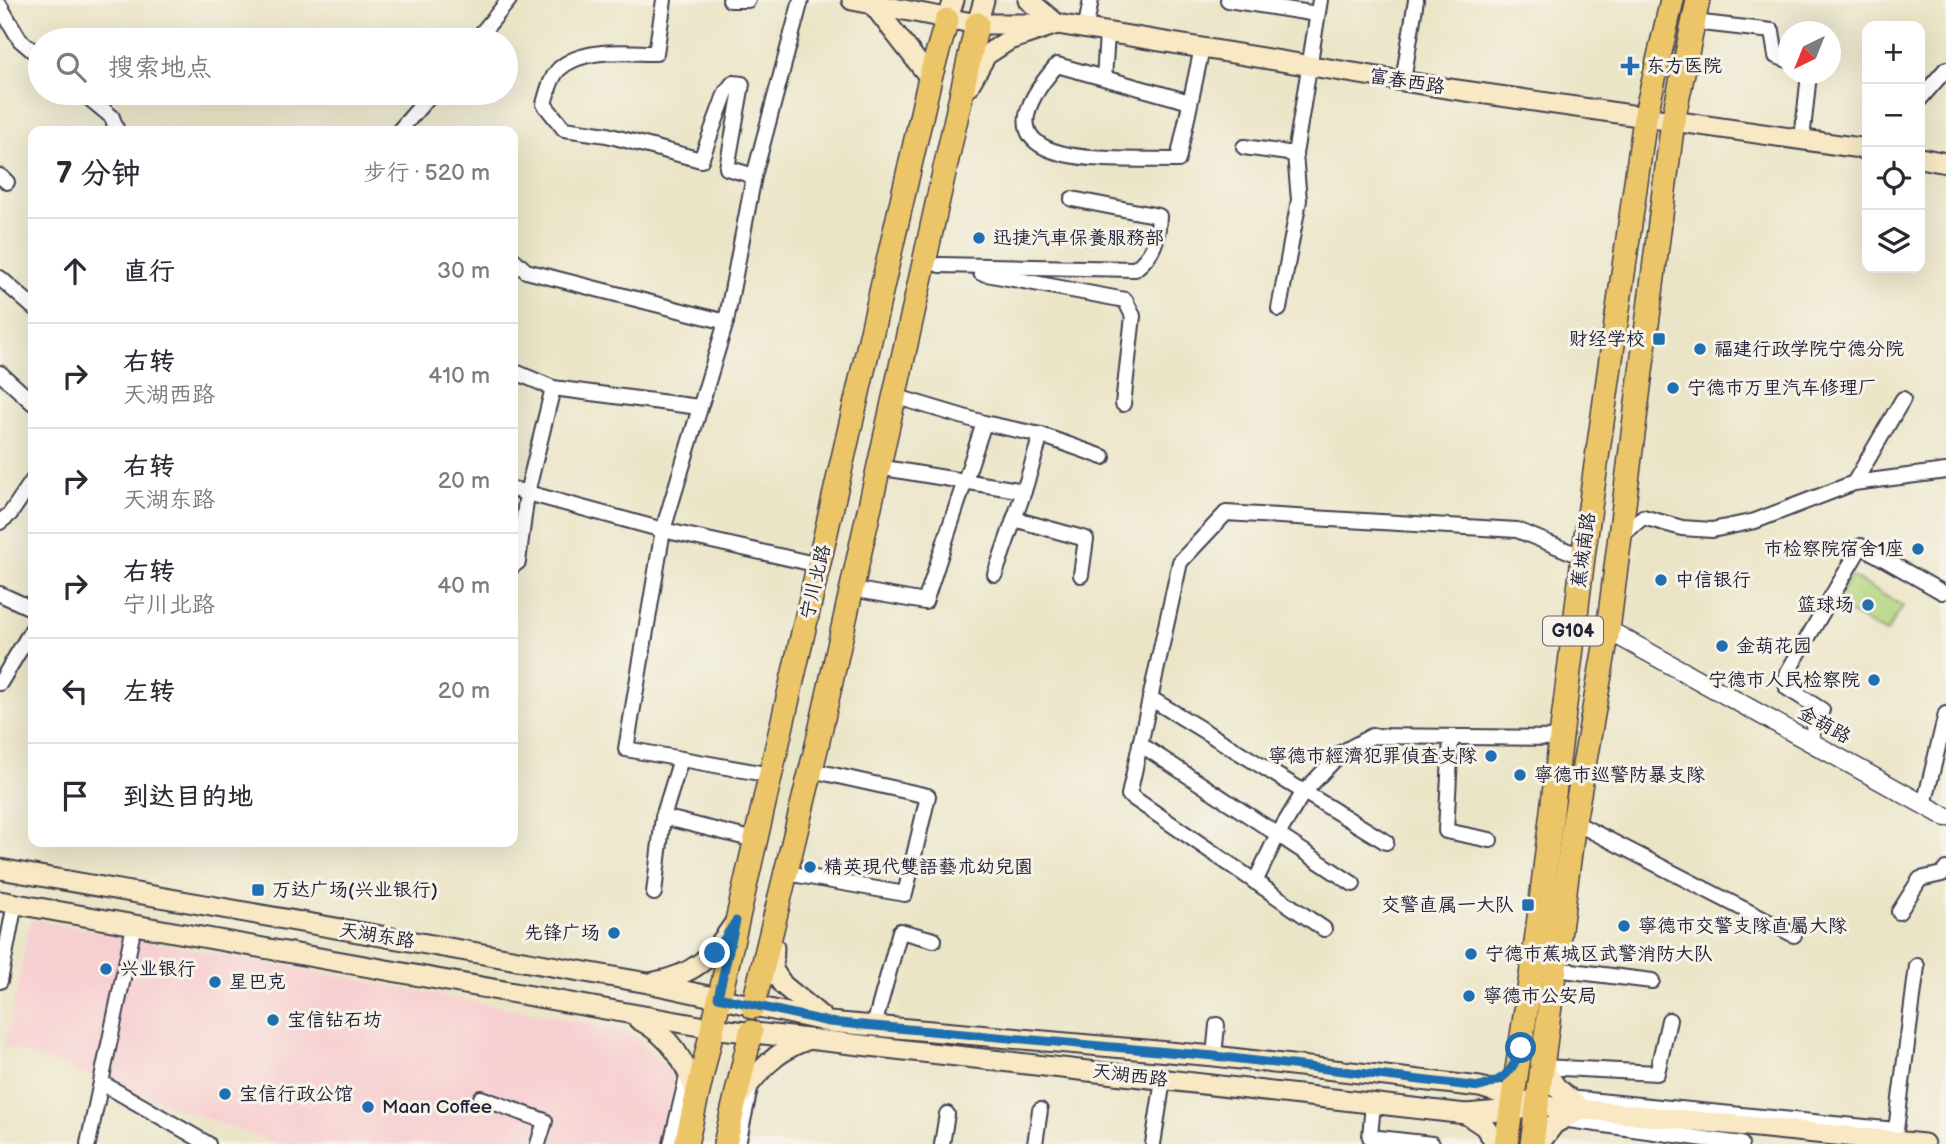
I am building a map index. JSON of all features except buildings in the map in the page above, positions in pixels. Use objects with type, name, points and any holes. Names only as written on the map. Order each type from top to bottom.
[{"type":"main road","name":"富春西路","points":[[852,0],[950,10],[977,24],[1057,24],[1085,31],[1403,81],[1862,148]]},
{"type":"main road","points":[[977,24],[984,0]]},
{"type":"main road","points":[[1028,0],[1057,24]]},
{"type":"main road","name":"蕉城南路","points":[[1506,1144],[1538,931],[1559,738],[1645,118],[1672,0]]},
{"type":"main road","points":[[883,3],[930,78]]},
{"type":"main road","name":"宁川北路","points":[[682,1142],[697,1096],[930,78],[950,10]]},
{"type":"main road","name":"蕉城南路","points":[[1532,1144],[1574,822],[1608,630],[1673,121],[1696,11]]},
{"type":"main road","name":"宁川北路","points":[[722,1144],[751,1032],[753,1007],[811,770],[894,396],[932,263],[977,24]]},
{"type":"main road","points":[[962,97],[986,55],[1009,40],[1057,24]]},
{"type":"main road","points":[[1925,159],[1946,163]]},
{"type":"main road","name":"天湖东路","points":[[0,869],[648,983],[753,1007]]},
{"type":"main road","points":[[742,897],[777,917],[773,970],[795,998],[841,1030]]},
{"type":"main road","name":"天湖东路","points":[[8,902],[381,967],[628,1014],[751,1032]]},
{"type":"main road","points":[[648,983],[671,979],[691,970],[715,953],[736,921]]},
{"type":"main road","points":[[626,981],[628,1014],[654,1027],[674,1045],[697,1096]]},
{"type":"main road","name":"天湖西路","points":[[753,1007],[841,1030],[1163,1080],[1466,1114],[1511,1105]]},
{"type":"main road","name":"天湖西路","points":[[751,1032],[810,1039],[841,1030],[874,1026],[1214,1056],[1480,1087],[1511,1105]]},
{"type":"main road","points":[[734,1105],[752,1081],[786,1047],[810,1039]]},
{"type":"main road","points":[[1480,1087],[1497,1083],[1510,1072],[1521,1048]]},
{"type":"main road","points":[[1543,1067],[1575,1103]]},
{"type":"main road","points":[[1539,1144],[1575,1103]]},
{"type":"main road","points":[[1511,1105],[1575,1103],[1924,1144]]},
{"type":"main road","points":[[1466,1114],[1484,1126],[1497,1144]]},
{"type":"main road","points":[[682,1142],[722,1144]]},
{"type":"street","points":[[486,28],[509,0]]},
{"type":"street","points":[[664,0],[656,53],[601,53],[575,61],[559,69],[544,104],[564,129],[607,135],[701,160],[726,92],[733,83],[743,84],[727,168],[754,176]]},
{"type":"street","points":[[730,0],[748,0]]},
{"type":"street","points":[[771,775],[626,749],[663,530],[726,322],[754,176],[801,0]]},
{"type":"street","points":[[1085,31],[1091,0]]},
{"type":"street","points":[[1228,0],[1318,7],[1295,154],[1299,200],[1279,309]]},
{"type":"street","points":[[1403,81],[1416,0]]},
{"type":"street","points":[[0,6],[20,40],[28,47]]},
{"type":"street","points":[[1696,11],[1772,31],[1778,57]]},
{"type":"street","points":[[1104,78],[1107,34]]},
{"type":"street","points":[[1190,102],[1057,65],[1034,91],[1027,121],[1031,139],[1040,146],[1072,158],[1178,160],[1202,48]]},
{"type":"street","points":[[1925,93],[1946,69]]},
{"type":"street","points":[[1802,140],[1808,84]]},
{"type":"street","points":[[98,105],[112,117],[115,126]]},
{"type":"street","points":[[403,126],[422,105]]},
{"type":"street","points":[[1244,147],[1295,154]]},
{"type":"street","points":[[932,263],[1135,269],[1149,258],[1158,239],[1159,216],[1072,199]]},
{"type":"street","points":[[518,263],[527,271],[726,322]]},
{"type":"street","points":[[932,263],[1125,300],[1133,316],[1122,404]]},
{"type":"street","points":[[0,278],[28,303]]},
{"type":"street","points":[[0,373],[28,398]]},
{"type":"street","points":[[518,373],[553,388],[699,407]]},
{"type":"street","points":[[518,562],[520,491],[553,388]]},
{"type":"street","points":[[894,396],[984,423],[1041,435],[1103,457]]},
{"type":"street","points":[[1854,483],[1903,399]]},
{"type":"street","points":[[852,589],[925,602],[984,423]]},
{"type":"street","points":[[995,574],[1041,435]]},
{"type":"street","points":[[878,467],[965,479],[1024,491]]},
{"type":"street","points":[[1620,537],[1643,517],[1682,528],[1713,530],[1755,521],[1854,483],[1946,471]]},
{"type":"street","points":[[0,522],[28,487]]},
{"type":"street","points":[[520,491],[663,530],[820,565]]},
{"type":"street","points":[[1324,929],[1129,795],[1180,562],[1226,513],[1517,530],[1583,556]]},
{"type":"street","points":[[1014,519],[1086,539],[1081,575]]},
{"type":"street","points":[[1809,741],[1822,710],[1787,688],[1786,675],[1861,546],[1942,593]]},
{"type":"street","points":[[0,594],[28,607]]},
{"type":"street","name":"金葫路","points":[[1608,630],[1946,817]]},
{"type":"street","points":[[0,683],[28,636]]},
{"type":"street","points":[[1150,698],[1386,842]]},
{"type":"street","points":[[1924,805],[1946,714]]},
{"type":"street","points":[[1255,882],[1277,836],[1303,793],[1341,753],[1372,736],[1559,738]]},
{"type":"street","points":[[1451,738],[1446,831],[1490,840]]},
{"type":"street","points":[[1140,744],[1353,884]]},
{"type":"street","points":[[654,892],[663,817],[681,759]]},
{"type":"street","points":[[787,873],[905,894],[928,796],[811,770]]},
{"type":"street","points":[[663,817],[755,840]]},
{"type":"street","points":[[1574,822],[1794,935]]},
{"type":"street","points":[[1899,912],[1920,879],[1942,874],[1946,869]]},
{"type":"street","points":[[0,981],[8,902]]},
{"type":"street","points":[[88,1144],[135,926]]},
{"type":"street","points":[[874,1026],[900,931],[934,940]]},
{"type":"street","points":[[1575,1103],[1896,1130],[1917,966]]},
{"type":"street","points":[[1555,969],[1652,981]]},
{"type":"street","points":[[1543,1067],[1657,1073],[1668,1020]]},
{"type":"street","points":[[1214,1056],[1217,1026]]},
{"type":"street","points":[[682,1142],[688,1071]]},
{"type":"street","points":[[1153,1144],[1163,1080]]},
{"type":"street","points":[[738,1144],[752,1081]]},
{"type":"street","points":[[102,1083],[208,1144]]},
{"type":"street","points":[[481,1098],[545,1121],[538,1144]]},
{"type":"street","points":[[1373,1104],[1370,1137],[1432,1144]]},
{"type":"street","points":[[1537,1105],[1563,1119],[1663,1139],[1741,1144]]},
{"type":"street","points":[[1035,1144],[1040,1110]]},
{"type":"street","points":[[942,1144],[947,1114]]},
{"type":"shaded area","points":[[31,919],[626,1030],[675,1075],[660,1144],[278,1144],[5,1046]]},
{"type":"green space","name":"篮球场","points":[[1851,576],[1903,606],[1886,633],[1834,604]]},
{"type":"place","name":"东方医院","points":[[1630,66]]},
{"type":"place","name":"迅捷汽車保養服務部","points":[[979,238]]},
{"type":"place","name":"财经学校","points":[[1659,339]]},
{"type":"place","name":"福建行政学院宁德分院","points":[[1700,349]]},
{"type":"place","name":"宁德市万里汽车修理厂","points":[[1673,388]]},
{"type":"place","name":"市检察院宿舍1座","points":[[1918,549]]},
{"type":"place","name":"中信银行","points":[[1661,580]]},
{"type":"place","name":"篮球场","points":[[1868,605]]},
{"type":"place","name":"金葫花园","points":[[1722,646]]},
{"type":"place","name":"宁德市人民检察院","points":[[1874,680]]},
{"type":"place","name":"寧德市經濟犯罪偵查支隊","points":[[1491,756]]},
{"type":"place","name":"寧德市巡警防暴支隊","points":[[1520,775]]},
{"type":"place","name":"精英現代雙語藝朮幼兒園","points":[[810,867]]},
{"type":"place","name":"万达广场(兴业银行)","points":[[258,890]]},
{"type":"place","name":"交警直属一大队","points":[[1528,905]]},
{"type":"place","name":"寧德市交警支隊直屬大隊","points":[[1624,926]]},
{"type":"place","name":"先锋广场","points":[[614,933]]},
{"type":"place","name":"宁德市蕉城区武警消防大队","points":[[1471,954]]},
{"type":"place","name":"兴业银行","points":[[106,969]]},
{"type":"place","name":"星巴克","points":[[215,982]]},
{"type":"place","name":"寧德市公安局","points":[[1469,996]]},
{"type":"place","name":"宝信钻石坊","points":[[273,1020]]},
{"type":"place","name":"宝信行政公馆","points":[[225,1094]]},
{"type":"place","name":"Maan Coffee","points":[[368,1107]]},
{"type":"route","points":[[715,953],[736,921],[718,997],[829,1022],[1214,1056],[1480,1087],[1497,1083],[1510,1072],[1521,1048]]}]
